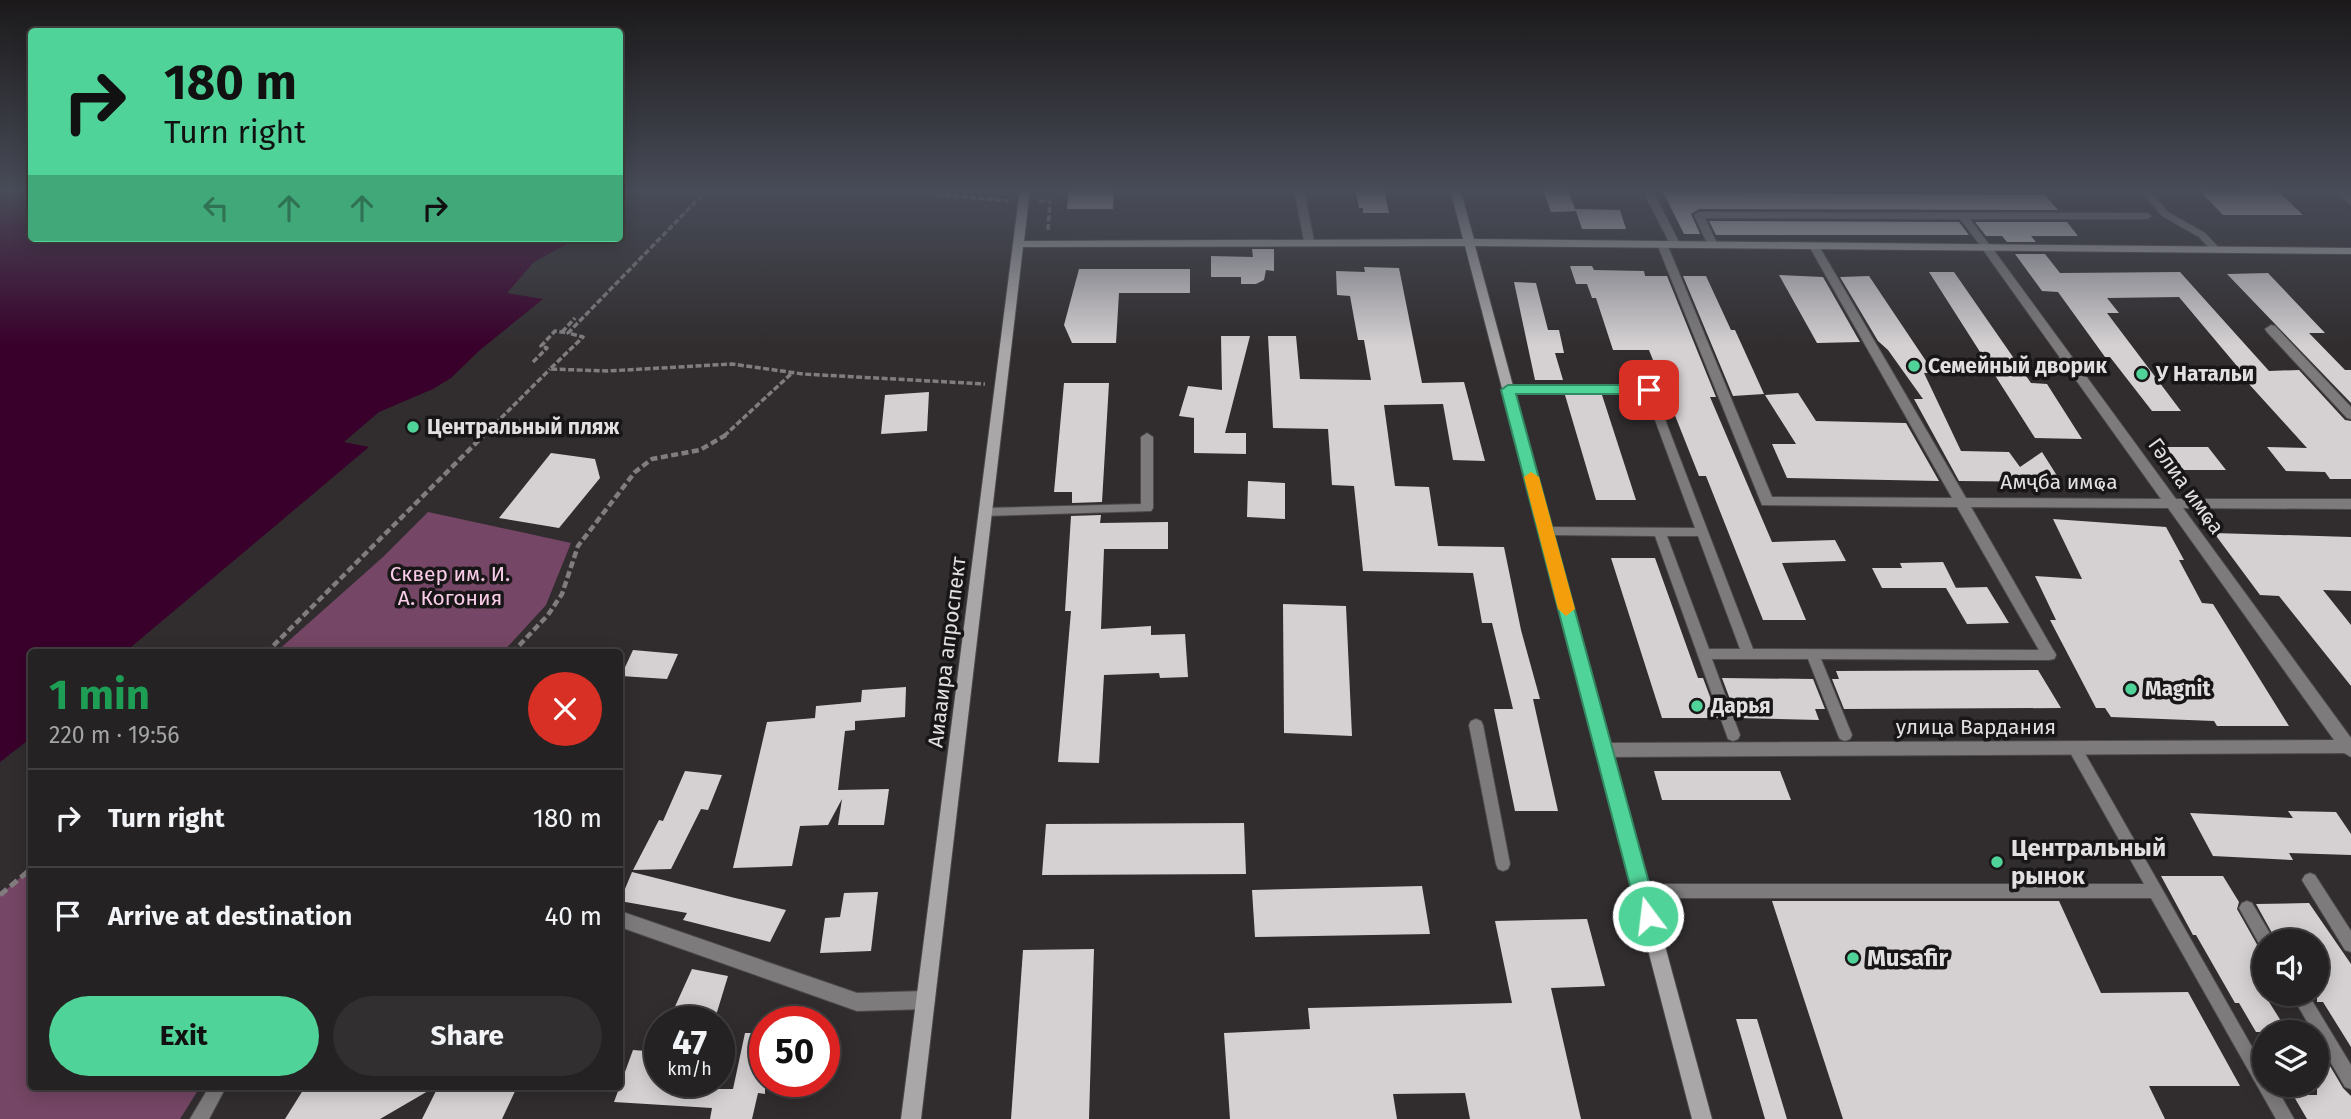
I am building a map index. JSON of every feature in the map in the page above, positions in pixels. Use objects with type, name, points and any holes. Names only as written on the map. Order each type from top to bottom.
[{"type":"main road","points":[[1017,244],[1280,241]]},
{"type":"main road","points":[[1344,241],[2351,251]]},
{"type":"main road","points":[[1468,242],[1702,1119]]},
{"type":"main road","name":"Аиааира апроспект","points":[[911,1119],[1017,244]]},
{"type":"street","name":"Амҷба имҩа","points":[[1668,244],[1767,502],[2351,504]]},
{"type":"street","points":[[1814,246],[2049,655]]},
{"type":"street","name":"Гәлиа имҩа","points":[[1986,247],[2350,748]]},
{"type":"street","points":[[2271,328],[2351,415]]},
{"type":"street","name":"улица Вардания","points":[[1604,750],[2350,748]]},
{"type":"street","points":[[623,920],[857,1002],[926,1000]]},
{"type":"lane","points":[[1982,241],[1986,247]]},
{"type":"lane","points":[[2207,241],[2214,249]]},
{"type":"lane","points":[[1508,390],[1649,390],[1748,654]]},
{"type":"lane","points":[[985,512],[1147,508],[1147,437]]},
{"type":"lane","points":[[1546,531],[1702,532]]},
{"type":"lane","points":[[1660,532],[1733,735]]},
{"type":"lane","points":[[1704,654],[2049,655]]},
{"type":"lane","points":[[1812,654],[1845,735]]},
{"type":"lane","points":[[1476,725],[1503,864]]},
{"type":"lane","points":[[2074,747],[2252,1061]]},
{"type":"lane","points":[[2310,880],[2351,945]]},
{"type":"lane","points":[[1642,891],[2156,891]]},
{"type":"lane","points":[[2247,908],[2259,929]]},
{"type":"lane","points":[[2306,1006],[2351,1081]]},
{"type":"lane","points":[[199,1119],[216,1090]]},
{"type":"lane","points":[[2272,1097],[2285,1119]]},
{"type":"path","points":[[568,333],[657,241]]},
{"type":"path","points":[[562,332],[575,318]]},
{"type":"path","points":[[270,649],[583,337],[555,331],[541,346],[547,348],[533,362]]},
{"type":"path","points":[[551,369],[608,370],[732,365],[792,373],[926,383],[1000,384]]},
{"type":"path","points":[[516,649],[548,615],[562,594],[578,546],[635,472],[652,459],[700,450],[722,438],[792,373]]},
{"type":"path","points":[[0,895],[28,871]]},
{"type":"green space","name":"Сквер им. И. А. Когония","points":[[428,512],[571,543],[546,605],[506,649],[280,649],[383,557]]},
{"type":"green space","points":[[28,871],[28,1090],[198,1090],[180,1119],[0,1119],[0,895]]},
{"type":"shaded area","points":[[0,241],[571,242],[534,262],[507,293],[543,299],[480,350],[451,378],[433,389],[379,412],[344,442],[369,447],[129,649],[28,649],[28,740],[0,762]]},
{"type":"building","points":[[1252,249],[1274,249],[1274,271],[1266,270],[1264,280],[1256,284],[1241,284],[1241,277],[1211,277],[1211,256],[1253,257]]},
{"type":"building","points":[[2015,254],[2045,254],[2060,273],[2180,272],[2269,371],[2299,370],[2345,420],[2351,421],[2351,479],[2330,479],[2325,472],[2286,471],[2267,447],[2307,448],[2238,372],[2242,372],[2179,297],[2107,298],[2119,313],[2107,313],[2181,411],[2152,411],[2110,357],[2105,357],[2058,292],[2042,291]]},
{"type":"building","points":[[1570,266],[1592,266],[1594,270],[1644,271],[1645,276],[1667,276],[1716,397],[1710,397],[1772,542],[1835,540],[1846,561],[1782,563],[1806,620],[1763,620],[1706,476],[1699,476],[1649,350],[1613,350],[1596,298],[1592,298],[1587,284],[1576,284]]},
{"type":"building","points":[[1364,267],[1399,268],[1422,383],[1464,382],[1485,461],[1453,460],[1443,404],[1384,405],[1395,486],[1429,487],[1438,546],[1504,547],[1521,630],[1540,699],[1533,699],[1558,811],[1515,811],[1494,709],[1513,709],[1492,623],[1482,623],[1473,573],[1363,571],[1354,486],[1332,485],[1328,429],[1273,428],[1268,336],[1296,336],[1300,379],[1371,380],[1364,340],[1358,340],[1350,296],[1337,295],[1336,271],[1365,272]]},
{"type":"building","points":[[1079,269],[1190,269],[1190,293],[1119,293],[1116,343],[1072,343],[1064,325]]},
{"type":"building","points":[[1929,272],[1954,272],[2031,383],[2047,384],[2082,439],[2035,438]]},
{"type":"building","points":[[2268,273],[2325,333],[2309,333],[2345,370],[2351,370],[2351,403],[2227,274]]},
{"type":"building","points":[[1779,275],[1823,277],[1860,342],[1817,343]]},
{"type":"building","points":[[1683,276],[1706,276],[1731,330],[1735,330],[1764,394],[1733,396]]},
{"type":"building","points":[[1869,276],[1934,373],[1924,373],[1961,451],[2009,452],[2020,467],[2042,452],[2061,482],[1959,481],[1914,399],[1923,399],[1888,350],[1878,341],[1840,277]]},
{"type":"building","points":[[1514,282],[1536,283],[1548,330],[1559,330],[1564,353],[1555,353],[1563,380],[1535,380]]},
{"type":"building","points":[[1221,336],[1250,336],[1225,433],[1246,433],[1246,454],[1194,453],[1194,418],[1179,416],[1188,386],[1222,390]]},
{"type":"building","points":[[1064,383],[1109,383],[1102,502],[1072,503],[1072,492],[1054,492]]},
{"type":"building","points":[[929,392],[927,431],[881,434],[885,395]]},
{"type":"building","points":[[1798,393],[1816,421],[1906,423],[1939,481],[1787,478],[1772,444],[1796,444],[1765,395]]},
{"type":"building","points":[[1565,395],[1602,395],[1636,500],[1596,500]]},
{"type":"building","points":[[2166,447],[2208,447],[2226,470],[2183,470]]},
{"type":"building","points":[[551,453],[595,459],[600,478],[559,528],[499,518]]},
{"type":"building","points":[[1248,481],[1285,483],[1285,519],[1247,517]]},
{"type":"building","points":[[1101,515],[1100,523],[1168,522],[1168,549],[1104,549],[1101,629],[1151,626],[1151,635],[1185,634],[1188,677],[1160,678],[1159,673],[1104,675],[1099,763],[1058,762],[1071,611],[1065,611],[1071,516]]},
{"type":"building","points":[[2053,519],[2166,527],[2184,560],[2179,560],[2202,603],[2213,604],[2289,726],[2217,726],[2214,721],[2111,717],[2105,708],[2096,708],[2050,620],[2056,620],[2035,576],[2082,579]]},
{"type":"building","points":[[2214,533],[2351,537],[2351,591],[2323,590],[2351,625],[2351,686],[2279,596],[2260,595]]},
{"type":"building","points":[[1611,558],[1655,558],[1698,678],[1703,678],[1718,718],[1662,718]]},
{"type":"building","points":[[1943,562],[1956,588],[1882,588],[1872,568],[1902,568],[1900,563]]},
{"type":"building","points":[[1987,587],[2009,623],[1967,624],[1946,588]]},
{"type":"building","points":[[1283,604],[1346,606],[1352,736],[1284,733]]},
{"type":"building","points":[[633,650],[678,654],[667,679],[623,676]]},
{"type":"building","points":[[2038,670],[2061,708],[1844,709],[1832,679],[1839,679],[1836,671]]},
{"type":"building","points":[[1722,678],[1813,679],[1825,709],[1815,709],[1819,720],[1737,718]]},
{"type":"building","points":[[906,687],[905,717],[855,721],[855,730],[845,731],[838,790],[889,789],[884,825],[838,825],[842,799],[828,825],[800,826],[792,866],[733,868],[767,722],[815,718],[816,706],[861,702],[862,690]]},
{"type":"building","points":[[685,771],[722,775],[708,810],[701,809],[671,869],[633,870],[659,820],[663,821]]},
{"type":"building","points":[[1654,771],[1780,771],[1791,800],[1662,800]]},
{"type":"building","points":[[2288,811],[2336,812],[2351,834],[2351,855],[2289,853],[2293,860],[2213,856],[2190,813],[2293,818]]},
{"type":"building","points":[[1244,823],[1246,874],[1042,875],[1046,824]]},
{"type":"building","points":[[632,872],[786,910],[770,942],[683,920],[687,913],[623,902],[623,894]]},
{"type":"building","points":[[2161,876],[2223,876],[2239,902],[2237,909],[2252,936],[2252,1006],[2272,1006],[2280,1020],[2252,1020],[2252,1025],[2239,1003],[2235,1003],[2196,935],[2193,935]]},
{"type":"building","points":[[1422,886],[1430,934],[1255,937],[1252,890]]},
{"type":"building","points":[[878,892],[871,951],[820,953],[825,918],[840,917],[844,893]]},
{"type":"building","points":[[1772,901],[2059,901],[2101,993],[2188,992],[2240,1086],[2149,1086],[2165,1119],[1843,1119]]},
{"type":"building","points":[[2309,903],[2327,929],[2270,929],[2256,904]]},
{"type":"building","points":[[1587,919],[1605,986],[1551,988],[1581,1119],[1470,1119],[1465,1093],[1393,1094],[1397,1119],[1230,1119],[1224,1033],[1310,1029],[1308,1008],[1512,1003],[1495,921]]},
{"type":"building","points":[[2329,932],[2351,964],[2351,1047],[2325,1006],[2329,1006]]},
{"type":"building","points":[[1094,949],[1089,1119],[1011,1119],[1023,950]]},
{"type":"building","points":[[692,969],[728,976],[719,1006],[675,1006]]},
{"type":"building","points":[[1736,1019],[1757,1019],[1787,1119],[1765,1119]]},
{"type":"building","points":[[745,1033],[749,1033],[749,1097],[757,1097],[752,1119],[710,1119],[712,1108],[614,1102],[618,1090],[623,1090],[623,1077],[633,1050],[644,1051],[644,1097],[735,1097],[735,1080]]},
{"type":"building","points":[[2329,1064],[2351,1096],[2351,1119],[2307,1119],[2294,1097],[2329,1097]]},
{"type":"building","points":[[303,1090],[430,1090],[380,1119],[285,1119]]},
{"type":"building","points":[[436,1090],[516,1090],[502,1119],[422,1119]]},
{"type":"slow traffic","points":[[1531,477],[1566,609]]},
{"type":"place","name":"Семейный дворик","points":[[1914,366]]},
{"type":"place","name":"У Натальи","points":[[2142,374]]},
{"type":"place","name":"Центральный пляж","points":[[413,427]]},
{"type":"place","name":"Magnit","points":[[2131,689]]},
{"type":"place","name":"Дарья","points":[[1697,706]]},
{"type":"place","name":"Центральный рынок","points":[[1997,862]]},
{"type":"place","name":"Musafir","points":[[1853,958]]},
{"type":"route","points":[[1648,916],[1508,390],[1649,390]]}]
